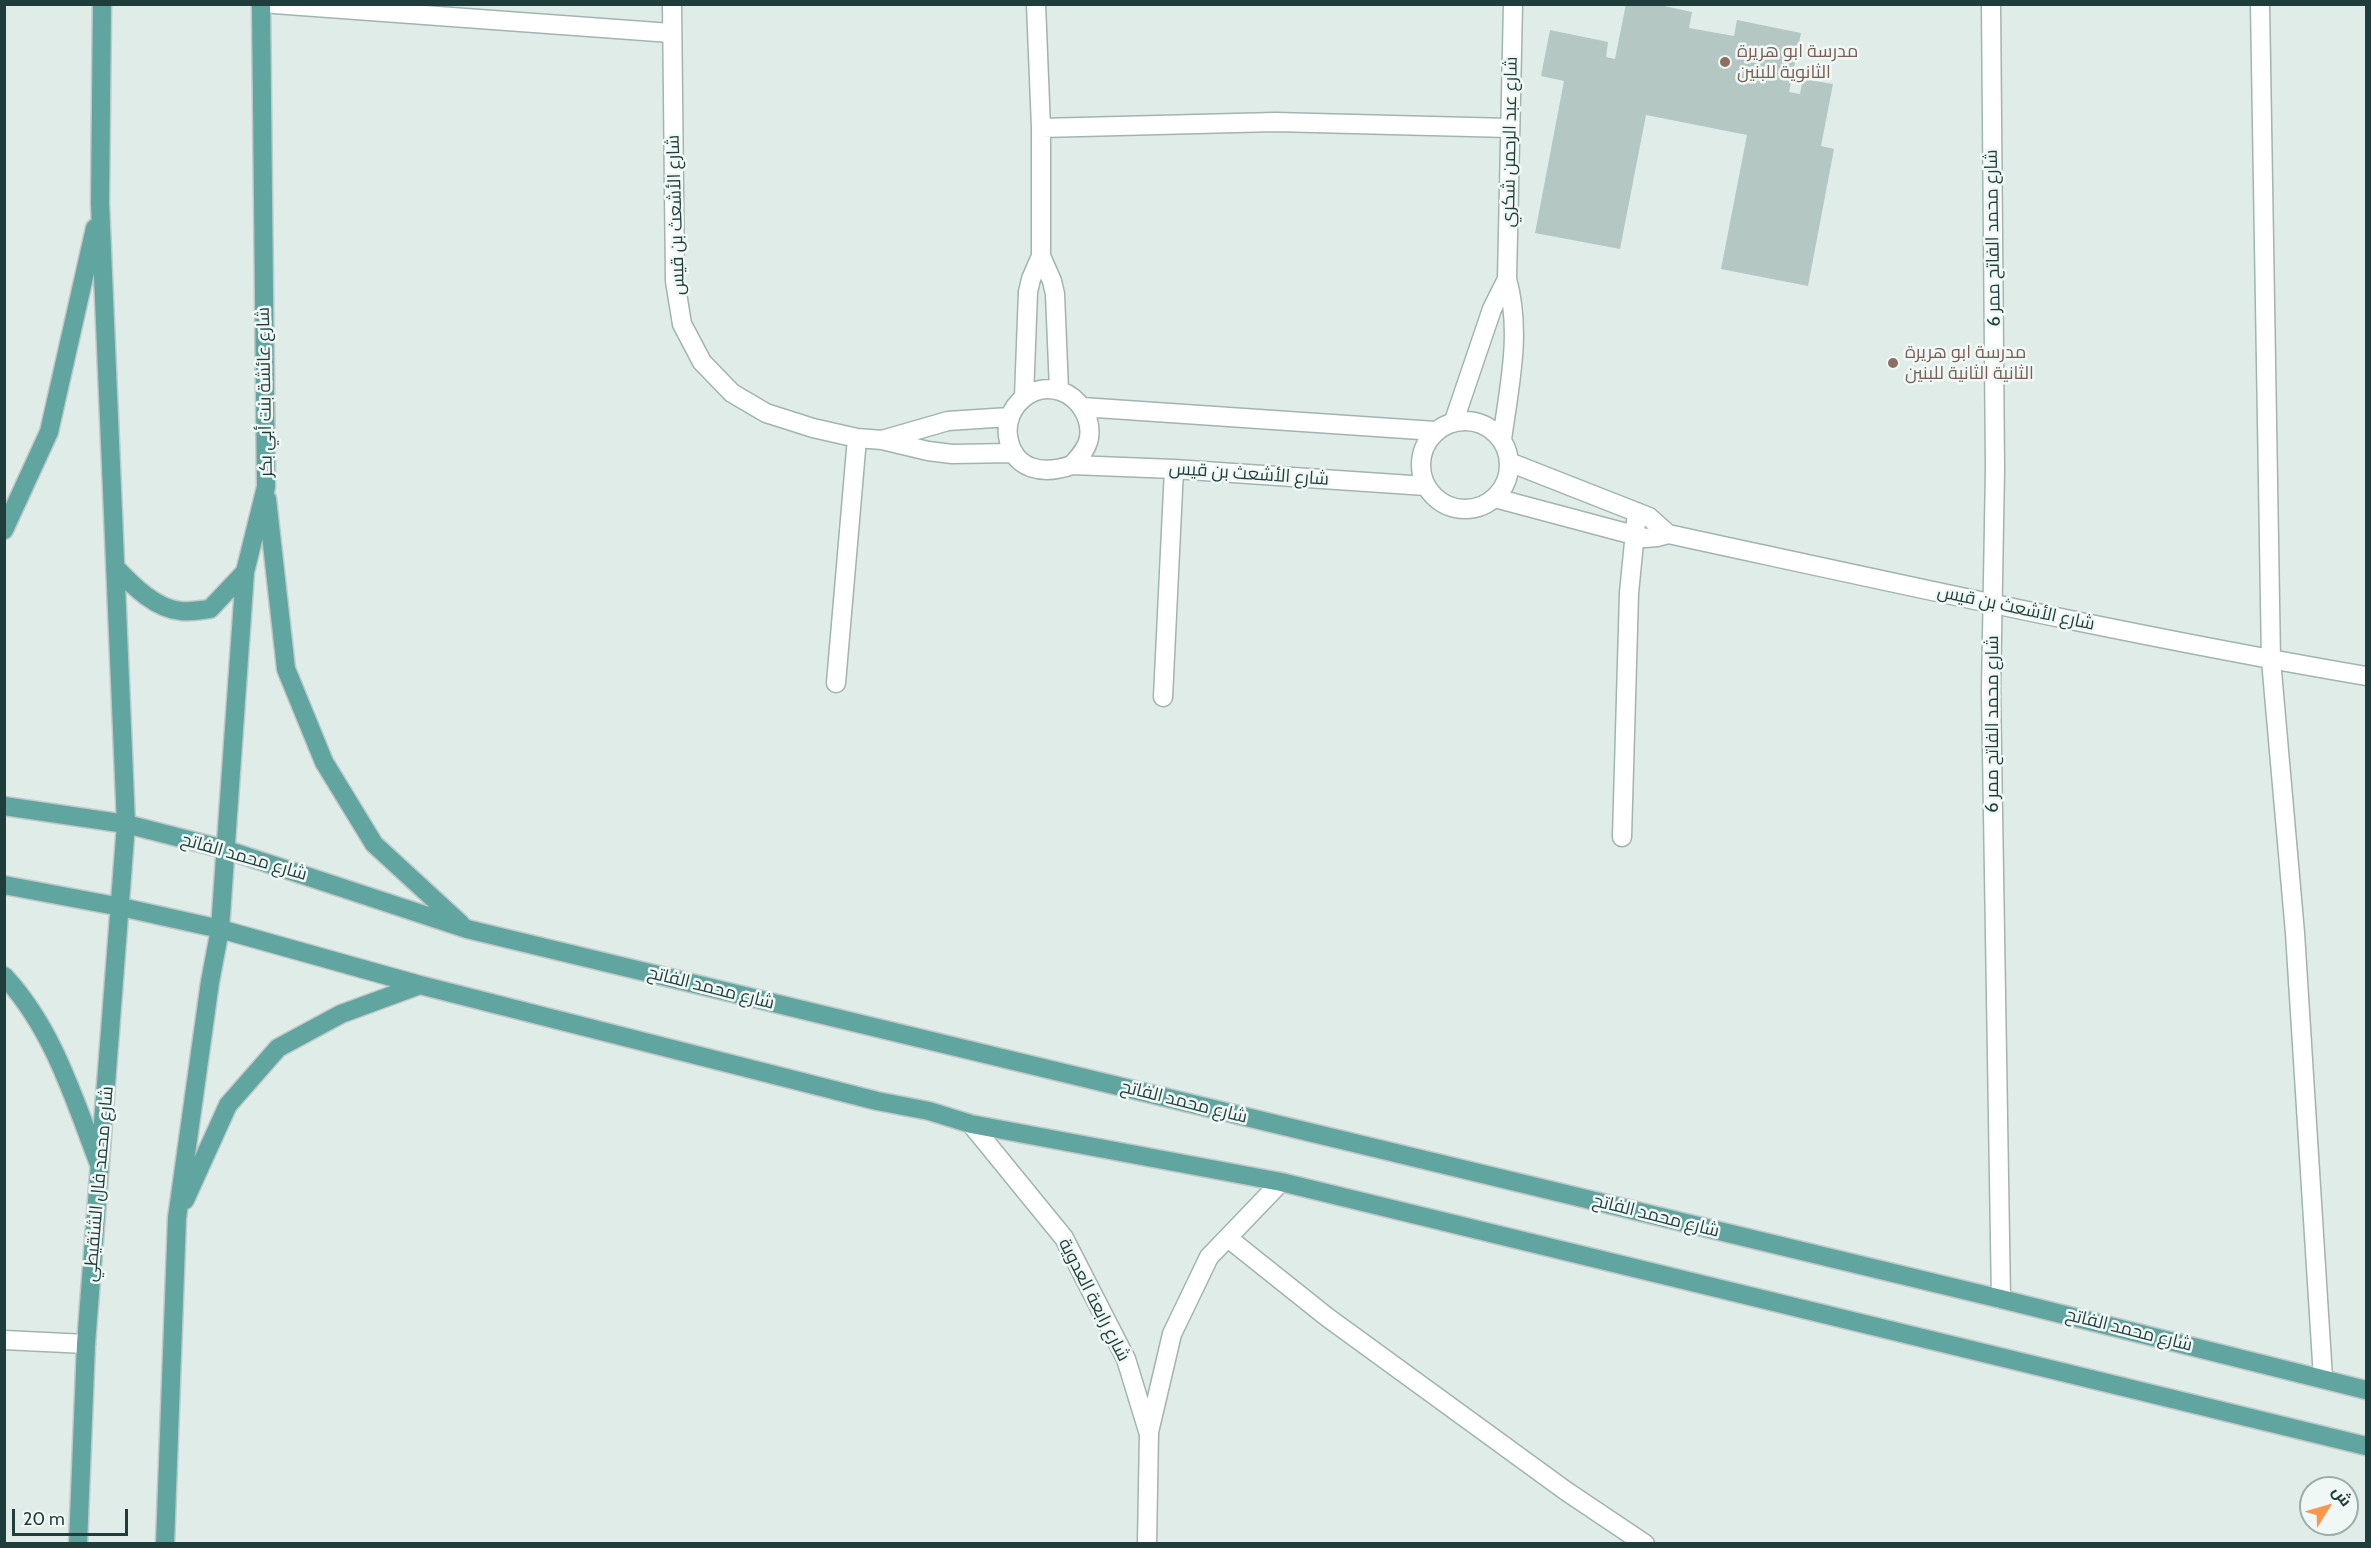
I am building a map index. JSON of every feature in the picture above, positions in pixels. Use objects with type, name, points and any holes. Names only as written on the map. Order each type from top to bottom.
[{"type":"main road","points":[[102,4],[100,203],[126,824]]},
{"type":"main road","name":"شارع عائشة بنت أبي بكر","points":[[224,849],[245,572],[266,487],[261,4]]},
{"type":"main road","points":[[4,530],[49,432],[100,203]]},
{"type":"main road","points":[[266,487],[286,669],[324,762],[374,844],[467,929]]},
{"type":"main road","points":[[116,568],[135,588],[160,604],[181,612],[210,609],[245,572]]},
{"type":"main road","name":"شارع محمد الفاتح","points":[[4,806],[126,824],[224,849],[467,929],[2001,1299],[2367,1390]]},
{"type":"main road","name":"شارع محمد فال الشنقيطي","points":[[78,1544],[86,1344],[126,824]]},
{"type":"main road","points":[[165,1544],[177,1218],[210,982],[220,929],[224,849]]},
{"type":"main road","points":[[4,885],[220,929],[420,986],[877,1101],[929,1111],[971,1124],[1281,1182],[2367,1446]]},
{"type":"main road","points":[[4,976],[20,993],[59,1058],[101,1168]]},
{"type":"main road","points":[[177,1218],[228,1105],[278,1048],[341,1014],[420,986]]},
{"type":"street","points":[[274,4],[671,33]]},
{"type":"street","name":"شارع الأشعث بن قيس","points":[[672,4],[675,281],[682,324],[702,362],[732,393],[766,413],[813,428],[952,454],[1014,453]]},
{"type":"street","points":[[1036,4],[1041,128],[1041,256],[1052,280],[1055,294],[1059,390]]},
{"type":"street","name":"شارع عبد الرحمن شكري","points":[[1502,440],[1516,331],[1512,296],[1507,279],[1513,4]]},
{"type":"street","name":"شارع محمد الفاتح ممر 6","points":[[1990,4],[1995,469],[1991,691],[2001,1299]]},
{"type":"street","points":[[2260,4],[2271,660],[2295,933],[2323,1378]]},
{"type":"street","points":[[1041,128],[1275,122],[1509,128]]},
{"type":"street","points":[[1024,397],[1028,291],[1030,279],[1041,256]]},
{"type":"street","name":"شارع عبد الرحمن شكري","points":[[1454,421],[1489,316],[1507,279]]},
{"type":"street","points":[[1041,389],[1059,390],[1072,397],[1082,407],[1088,422],[1089,438],[1083,453],[1072,465],[1057,470],[1040,471],[1025,465],[1014,453],[1008,442],[1009,417],[1015,405],[1024,397],[1041,389]]},
{"type":"street","points":[[1082,407],[1435,431]]},
{"type":"street","name":"شارع الأشعث بن قيس","points":[[882,440],[948,421],[1009,417]]},
{"type":"street","points":[[1454,421],[1473,421],[1489,428],[1502,440],[1507,450],[1509,462],[1506,482],[1495,498],[1477,508],[1457,509],[1439,502],[1426,486],[1420,467],[1423,447],[1435,431],[1454,421]]},
{"type":"street","points":[[836,683],[857,438]]},
{"type":"street","name":"شارع الأشعث بن قيس","points":[[1509,462],[1649,517],[1668,534]]},
{"type":"street","name":"شارع الأشعث بن قيس","points":[[1072,465],[1174,469],[1426,486]]},
{"type":"street","points":[[1162,697],[1174,469]]},
{"type":"street","name":"شارع الأشعث بن قيس","points":[[1495,498],[1634,535],[1657,537],[1668,534],[1994,604],[2271,660],[2367,676]]},
{"type":"street","points":[[1622,837],[1629,593],[1636,512]]},
{"type":"street","name":"شارع رابعة العدوية","points":[[971,1124],[1064,1238],[1126,1359],[1149,1432]]},
{"type":"street","name":"شارع رابعة العدوية","points":[[1147,1544],[1149,1432],[1172,1334],[1209,1257],[1281,1182]]},
{"type":"street","points":[[1227,1238],[1328,1317],[1566,1491],[1645,1544]]},
{"type":"street","points":[[4,1340],[86,1344]]},
{"type":"building","points":[[1626,4],[1655,4],[1692,12],[1689,28],[1734,36],[1737,20],[1801,33],[1789,92],[1800,94],[1803,79],[1833,84],[1821,146],[1834,149],[1808,286],[1721,269],[1747,135],[1646,115],[1620,249],[1535,233],[1564,81],[1541,76],[1550,30],[1608,42],[1606,57],[1615,59]]},
{"type":"place","name":"مدرسة ابو هريرة الثانوية للبنين","points":[[1725,62]]},
{"type":"place","name":"مدرسة ابو هريرة الثانية الثانية للبنين","points":[[1893,363]]}]
